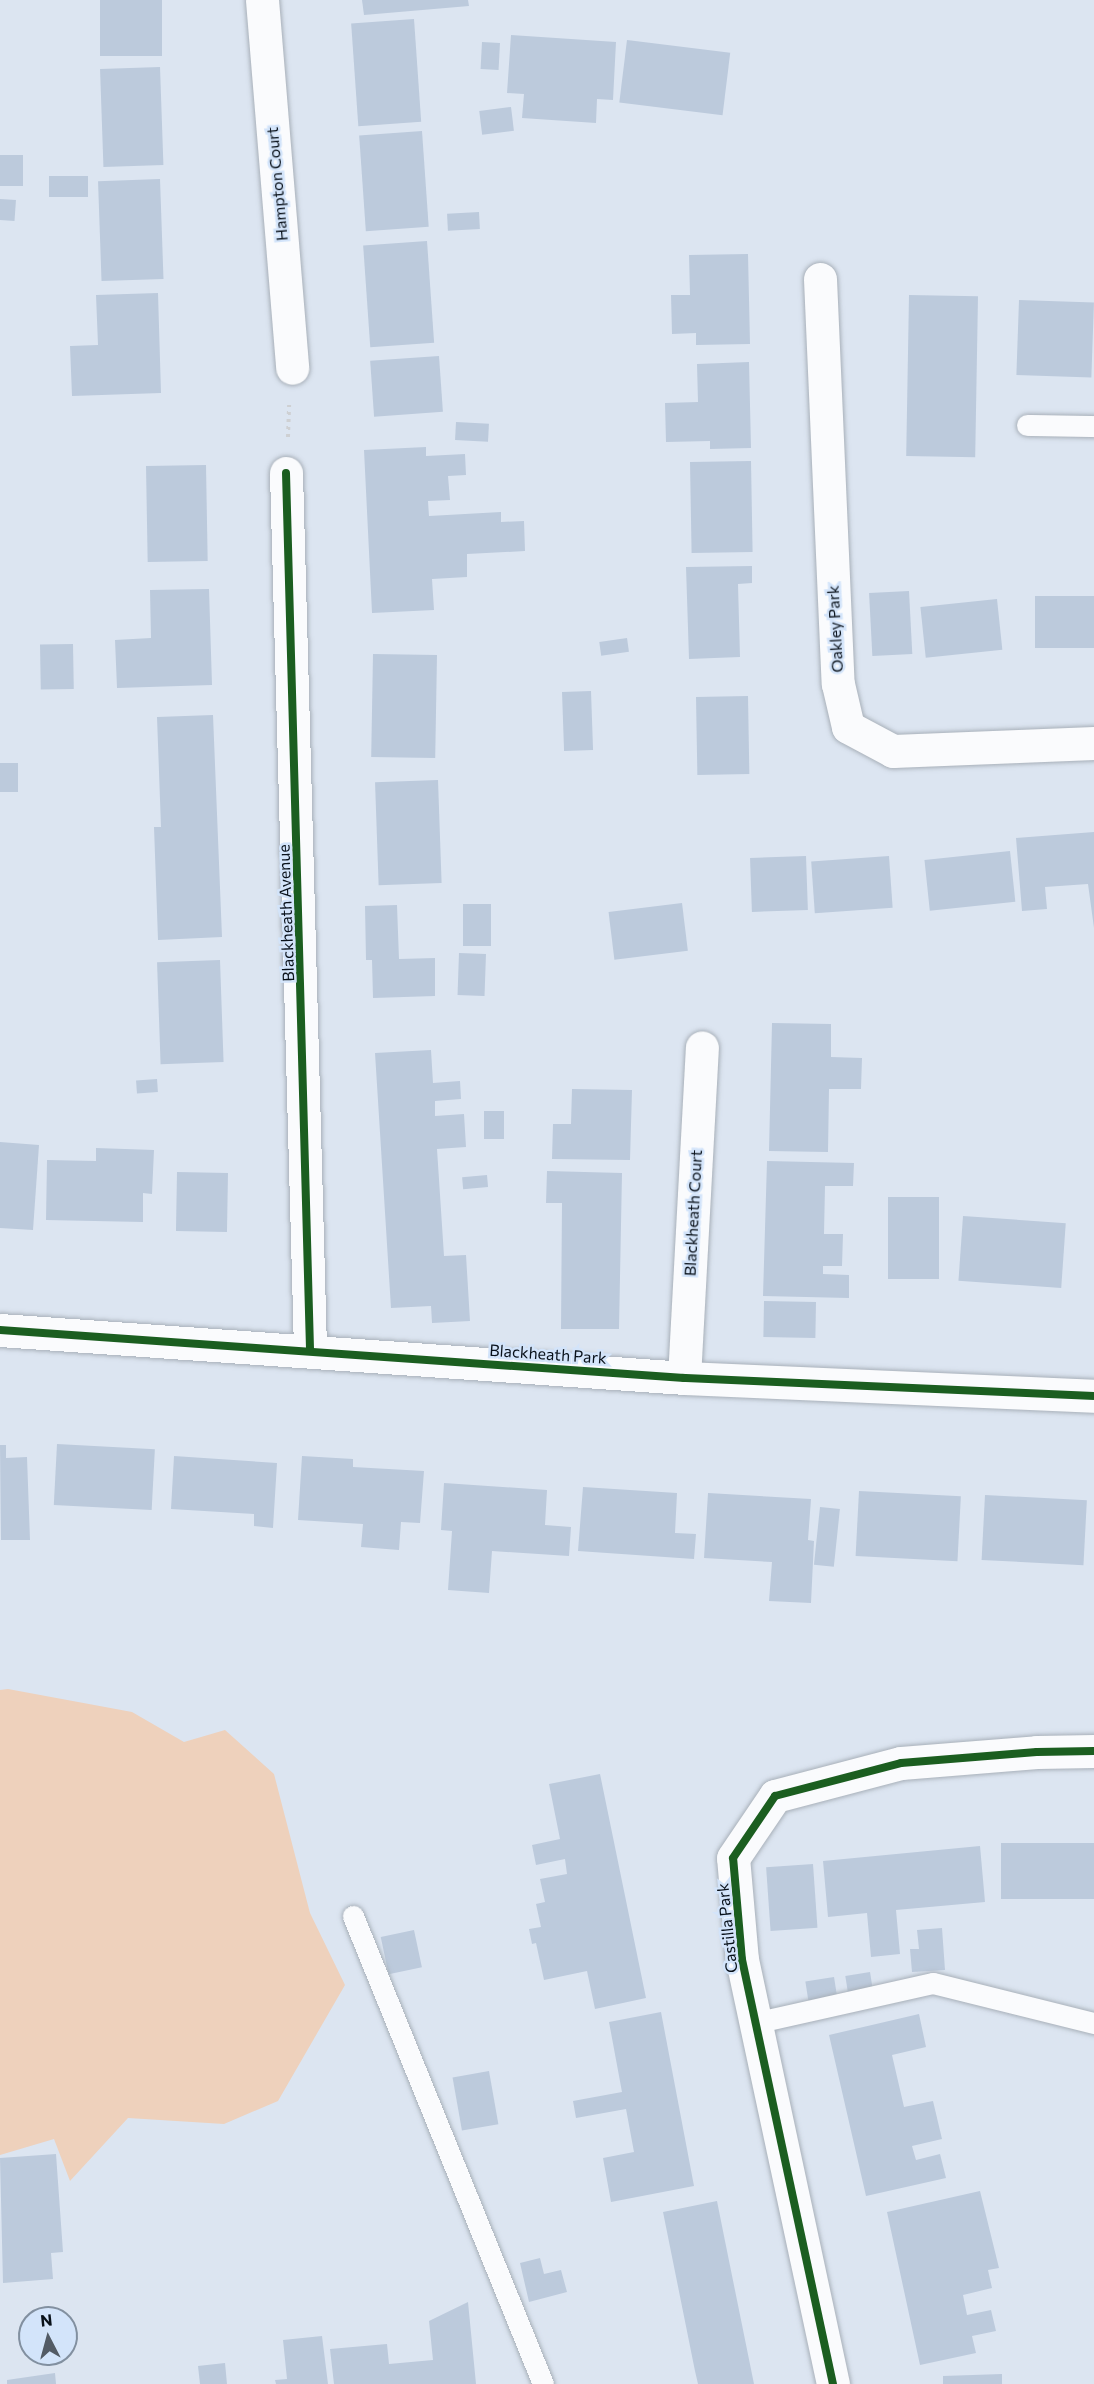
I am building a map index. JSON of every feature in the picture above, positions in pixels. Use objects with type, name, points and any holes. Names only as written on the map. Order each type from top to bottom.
[{"type":"street","name":"Hampton Court","points":[[262,0],[292,368]]},
{"type":"street","name":"Oakley Park","points":[[820,279],[838,684],[848,727],[893,751],[1094,743]]},
{"type":"street","name":"Blackheath Avenue","points":[[286,473],[310,1351]]},
{"type":"street","name":"Blackheath Court","points":[[684,1378],[702,1047]]},
{"type":"street","name":"Blackheath Park","points":[[0,1330],[684,1378],[1094,1396]]},
{"type":"street","name":"Castilla Park","points":[[832,2384],[742,1960],[733,1858],[776,1796],[901,1763],[1037,1752],[1094,1751]]},
{"type":"lane","points":[[1027,425],[1094,426]]},
{"type":"lane","points":[[353,1916],[543,2384]]},
{"type":"lane","points":[[754,2023],[933,1983],[1094,2023]]},
{"type":"path","points":[[286,473],[292,368]]},
{"type":"shaded area","points":[[8,1689],[132,1712],[184,1742],[225,1730],[274,1774],[310,1913],[345,1985],[278,2101],[224,2124],[128,2118],[70,2181],[54,2139],[0,2155],[0,1690]]},
{"type":"building","points":[[100,0],[162,0],[162,56],[100,56]]},
{"type":"building","points":[[362,0],[468,0],[469,6],[364,15]]},
{"type":"building","points":[[414,19],[421,122],[358,126],[351,23]]},
{"type":"building","points":[[511,35],[616,42],[613,100],[597,99],[596,123],[522,118],[524,94],[507,93]]},
{"type":"building","points":[[627,40],[730,53],[723,115],[619,103]]},
{"type":"building","points":[[482,42],[500,43],[499,70],[481,69]]},
{"type":"building","points":[[160,67],[163,165],[103,167],[100,69]]},
{"type":"building","points":[[511,107],[514,131],[482,135],[479,111]]},
{"type":"building","points":[[422,131],[429,227],[366,231],[359,135]]},
{"type":"building","points":[[0,155],[23,155],[23,186],[0,186]]},
{"type":"building","points":[[49,176],[88,176],[88,197],[49,197]]},
{"type":"building","points":[[160,179],[163,279],[102,281],[98,181]]},
{"type":"building","points":[[0,199],[16,200],[14,221],[0,220]]},
{"type":"building","points":[[479,212],[480,229],[448,231],[447,214]]},
{"type":"building","points":[[427,241],[434,343],[370,347],[363,245]]},
{"type":"building","points":[[748,254],[750,344],[696,345],[696,333],[672,334],[671,295],[690,295],[689,255]]},
{"type":"building","points":[[158,293],[161,393],[72,396],[70,346],[98,345],[96,295]]},
{"type":"building","points":[[909,295],[978,296],[975,457],[906,456]]},
{"type":"building","points":[[1019,300],[1094,303],[1091,378],[1016,375]]},
{"type":"building","points":[[439,356],[443,412],[374,417],[370,361]]},
{"type":"building","points":[[749,362],[751,448],[710,449],[710,441],[666,442],[665,403],[698,402],[697,364]]},
{"type":"building","points":[[456,422],[489,424],[488,442],[455,440]]},
{"type":"building","points":[[426,447],[426,456],[465,454],[466,475],[448,476],[450,500],[428,501],[429,516],[501,512],[501,522],[524,521],[525,551],[467,554],[467,577],[432,579],[434,610],[372,613],[364,450]]},
{"type":"building","points":[[751,461],[753,552],[692,553],[690,462]]},
{"type":"building","points":[[206,465],[208,561],[148,562],[146,466]]},
{"type":"building","points":[[752,566],[752,583],[738,584],[740,657],[689,659],[686,567]]},
{"type":"building","points":[[209,589],[212,685],[117,688],[115,640],[151,638],[150,590]]},
{"type":"building","points":[[909,591],[912,654],[872,656],[869,593]]},
{"type":"building","points":[[1035,596],[1094,596],[1094,648],[1035,648]]},
{"type":"building","points":[[997,599],[1002,650],[926,658],[920,607]]},
{"type":"building","points":[[627,638],[629,652],[601,656],[599,642]]},
{"type":"building","points":[[73,644],[74,689],[41,690],[40,645]]},
{"type":"building","points":[[373,654],[437,655],[435,758],[371,757]]},
{"type":"building","points":[[591,691],[593,750],[564,751],[562,692]]},
{"type":"building","points":[[748,696],[749,774],[697,775],[696,697]]},
{"type":"building","points":[[213,715],[222,937],[158,940],[154,827],[161,827],[157,717]]},
{"type":"building","points":[[0,763],[18,763],[18,792],[0,792]]},
{"type":"building","points":[[438,780],[442,883],[379,885],[375,782]]},
{"type":"building","points":[[1094,832],[1094,928],[1088,884],[1045,887],[1047,909],[1022,911],[1016,838]]},
{"type":"building","points":[[1010,851],[1015,902],[930,911],[924,860]]},
{"type":"building","points":[[806,856],[808,910],[752,912],[750,858]]},
{"type":"building","points":[[889,856],[893,908],[815,913],[811,861]]},
{"type":"building","points":[[682,903],[688,951],[614,960],[609,912]]},
{"type":"building","points":[[463,904],[491,904],[491,946],[463,946]]},
{"type":"building","points":[[397,905],[399,959],[435,958],[435,996],[373,998],[372,960],[366,960],[365,906]]},
{"type":"building","points":[[459,953],[486,954],[485,996],[458,995]]},
{"type":"building","points":[[220,960],[224,1062],[161,1064],[157,962]]},
{"type":"building","points":[[772,1023],[831,1024],[831,1057],[862,1058],[861,1089],[829,1089],[828,1152],[769,1151]]},
{"type":"building","points":[[431,1050],[433,1083],[460,1081],[461,1099],[435,1101],[435,1116],[464,1114],[466,1147],[437,1149],[444,1256],[466,1255],[470,1321],[432,1323],[431,1306],[391,1308],[375,1053]]},
{"type":"building","points":[[157,1079],[158,1092],[137,1093],[136,1080]]},
{"type":"building","points":[[572,1089],[632,1090],[630,1160],[552,1159],[553,1124],[571,1124]]},
{"type":"building","points":[[484,1111],[504,1111],[504,1139],[484,1139]]},
{"type":"building","points":[[0,1142],[39,1145],[33,1230],[0,1228]]},
{"type":"building","points":[[96,1148],[154,1150],[152,1194],[143,1193],[143,1222],[46,1220],[47,1160],[96,1161]]},
{"type":"building","points":[[767,1161],[854,1163],[853,1186],[825,1186],[824,1234],[843,1234],[842,1266],[823,1266],[823,1274],[849,1275],[849,1298],[763,1296]]},
{"type":"building","points":[[547,1171],[622,1173],[619,1329],[561,1329],[562,1203],[546,1203]]},
{"type":"building","points":[[177,1172],[228,1173],[227,1232],[176,1231]]},
{"type":"building","points":[[487,1175],[488,1187],[463,1189],[462,1177]]},
{"type":"building","points":[[888,1197],[939,1197],[939,1279],[888,1279]]},
{"type":"building","points":[[963,1216],[1066,1223],[1061,1288],[958,1281]]},
{"type":"building","points":[[764,1301],[816,1302],[815,1338],[763,1337]]},
{"type":"building","points":[[57,1444],[155,1449],[152,1510],[54,1505]]},
{"type":"building","points":[[0,1445],[6,1445],[6,1458],[27,1457],[30,1540],[1,1540]]},
{"type":"building","points":[[174,1456],[277,1463],[273,1528],[254,1526],[254,1514],[171,1509]]},
{"type":"building","points":[[302,1456],[353,1459],[353,1467],[424,1471],[420,1523],[401,1522],[399,1550],[361,1547],[363,1524],[298,1520]]},
{"type":"building","points":[[444,1483],[547,1490],[545,1525],[571,1527],[569,1556],[492,1551],[489,1593],[448,1590],[452,1531],[441,1530]]},
{"type":"building","points":[[583,1487],[677,1493],[675,1533],[696,1534],[694,1559],[578,1551]]},
{"type":"building","points":[[859,1491],[961,1496],[957,1561],[856,1556]]},
{"type":"building","points":[[708,1493],[811,1499],[808,1540],[814,1541],[811,1603],[769,1601],[772,1562],[704,1558]]},
{"type":"building","points":[[985,1495],[1087,1500],[1083,1565],[982,1560]]},
{"type":"building","points":[[820,1507],[840,1509],[834,1567],[814,1565]]},
{"type":"building","points":[[600,1774],[646,1998],[595,2009],[587,1971],[544,1980],[536,1943],[532,1944],[529,1929],[541,1927],[536,1904],[545,1902],[540,1879],[567,1874],[565,1859],[536,1865],[532,1845],[560,1839],[549,1784]]},
{"type":"building","points":[[1001,1843],[1094,1843],[1094,1899],[1001,1899]]},
{"type":"building","points":[[980,1846],[985,1902],[896,1910],[900,1954],[871,1957],[867,1913],[828,1917],[823,1861]]},
{"type":"building","points":[[813,1864],[817,1928],[771,1931],[766,1867]]},
{"type":"building","points":[[942,1928],[945,1970],[912,1972],[910,1949],[919,1949],[917,1930]]},
{"type":"building","points":[[414,1930],[422,1967],[389,1974],[381,1937]]},
{"type":"building","points":[[870,1972],[873,1990],[848,1994],[845,1976]]},
{"type":"building","points":[[834,1977],[837,1997],[808,2001],[805,1982]]},
{"type":"building","points":[[661,2012],[694,2186],[611,2202],[603,2158],[634,2152],[626,2109],[576,2118],[573,2101],[622,2092],[609,2022]]},
{"type":"building","points":[[919,2014],[926,2047],[892,2055],[904,2107],[933,2101],[942,2139],[912,2146],[916,2160],[940,2154],[946,2178],[866,2196],[829,2035]]},
{"type":"building","points":[[489,2071],[498,2124],[462,2131],[453,2077]]},
{"type":"building","points":[[56,2154],[63,2252],[51,2253],[53,2279],[3,2283],[0,2158]]},
{"type":"building","points":[[980,2191],[999,2268],[988,2270],[992,2288],[963,2295],[967,2315],[991,2310],[996,2331],[972,2336],[976,2353],[920,2365],[887,2212]]},
{"type":"building","points":[[717,2201],[754,2384],[698,2384],[695,2371],[663,2212]]},
{"type":"building","points":[[540,2258],[544,2274],[561,2270],[567,2292],[529,2302],[520,2263]]},
{"type":"building","points":[[468,2302],[476,2384],[334,2384],[330,2349],[387,2344],[389,2364],[433,2360],[429,2321]]},
{"type":"building","points":[[322,2336],[328,2384],[276,2384],[275,2380],[287,2379],[283,2340]]},
{"type":"building","points":[[225,2363],[227,2384],[200,2384],[198,2366]]},
{"type":"building","points":[[55,2373],[56,2384],[7,2384],[7,2380]]},
{"type":"building","points":[[1002,2374],[1002,2384],[943,2384],[943,2376]]},
{"type":"cycle path","points":[[286,473],[310,1351]]},
{"type":"cycle path","points":[[0,1330],[684,1378],[1094,1396]]},
{"type":"cycle path","points":[[833,2384],[742,1960],[733,1858],[775,1796],[901,1763],[1037,1752],[1094,1751]]}]
